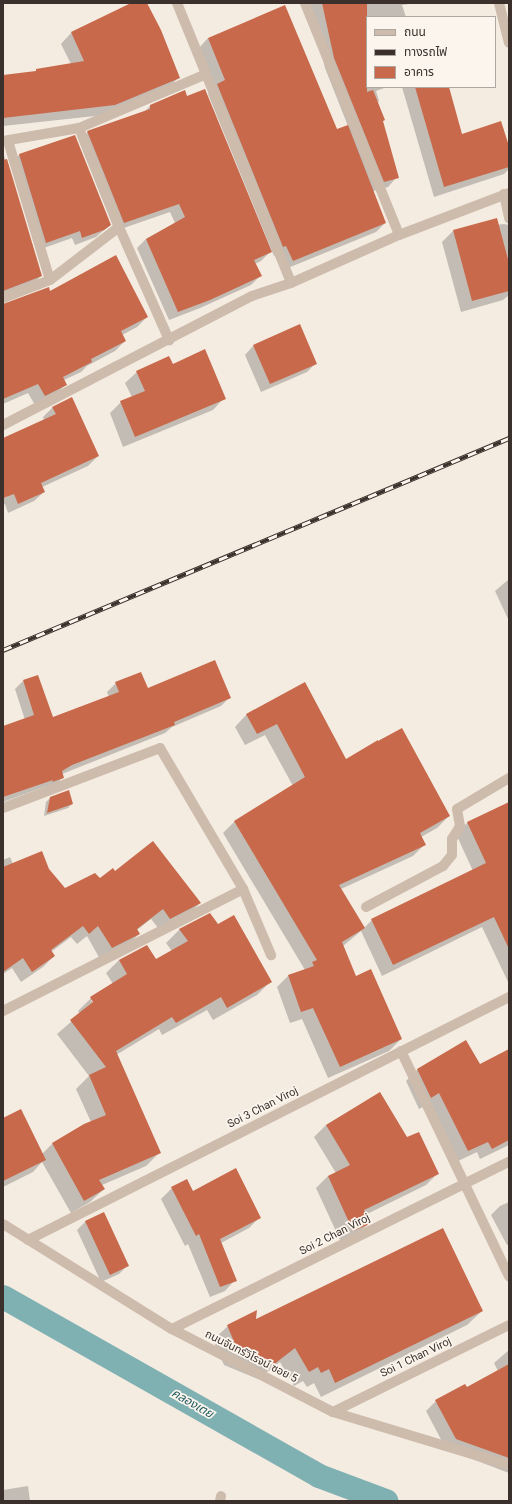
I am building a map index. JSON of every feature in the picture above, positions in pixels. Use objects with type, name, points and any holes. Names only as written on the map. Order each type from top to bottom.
[{"type":"street","points":[[177,3],[291,283]]},
{"type":"street","points":[[305,3],[399,235]]},
{"type":"street","points":[[499,3],[509,44]]},
{"type":"street","points":[[50,280],[5,141],[79,128],[206,74]]},
{"type":"street","points":[[79,128],[119,227],[169,340]]},
{"type":"street","points":[[3,425],[252,296],[291,283],[399,235],[507,194],[509,218]]},
{"type":"street","points":[[3,298],[50,280],[119,227]]},
{"type":"street","points":[[3,808],[160,748],[243,889],[271,955]]},
{"type":"street","points":[[366,908],[443,866],[452,855],[452,839],[460,826],[457,809],[509,778]]},
{"type":"street","points":[[3,1011],[243,889]]},
{"type":"street","name":"Soi 3 Chan Viroj","points":[[28,1240],[509,997]]},
{"type":"street","points":[[401,1051],[509,1276]]},
{"type":"street","name":"Soi 2 Chan Viroj","points":[[172,1329],[509,1162]]},
{"type":"street","name":"ถนนจันทร์วิโรจน์ ซอย 5","points":[[3,1224],[172,1329],[333,1412],[509,1465]]},
{"type":"street","name":"Soi 1 Chan Viroj","points":[[333,1412],[509,1325]]},
{"type":"building","points":[[131,3],[147,3],[161,30],[180,78],[115,105],[3,118],[3,75],[36,71],[36,69],[84,61],[71,32]]},
{"type":"building","points":[[322,3],[367,3],[366,88],[367,92],[373,90],[385,120],[383,121],[399,178],[384,182],[334,58]]},
{"type":"building","points":[[285,5],[337,129],[348,125],[386,223],[293,261],[286,246],[283,247],[217,84],[225,80],[208,38]]},
{"type":"building","points":[[415,88],[449,88],[462,134],[501,121],[509,146],[509,167],[444,187]]},
{"type":"building","points":[[205,89],[272,252],[254,260],[262,276],[210,300],[178,312],[146,239],[185,217],[179,204],[124,223],[87,131],[150,109],[150,105],[185,90],[187,96]]},
{"type":"building","points":[[75,135],[111,225],[104,230],[82,238],[80,231],[46,243],[19,154]]},
{"type":"building","points":[[7,159],[42,276],[3,291],[3,160]]},
{"type":"building","points":[[497,218],[509,263],[509,291],[472,301],[453,230]]},
{"type":"building","points":[[116,255],[148,317],[121,331],[126,341],[91,359],[92,362],[63,377],[67,385],[45,396],[38,384],[3,399],[3,304],[49,287],[50,291]]},
{"type":"building","points":[[300,324],[317,364],[270,384],[253,345]]},
{"type":"building","points":[[205,349],[226,399],[135,437],[120,401],[145,391],[136,371],[169,356],[173,364]]},
{"type":"building","points":[[72,397],[99,456],[41,483],[45,492],[18,504],[14,494],[3,498],[3,438],[56,414],[52,407]]},
{"type":"building","points":[[215,660],[231,698],[174,722],[175,725],[72,765],[62,771],[64,778],[52,782],[53,780],[3,797],[3,726],[34,715],[23,680],[38,675],[53,717],[119,692],[115,682],[141,672],[148,688]]},
{"type":"building","points":[[305,682],[346,759],[402,728],[450,816],[420,833],[426,845],[339,885],[365,928],[342,942],[356,976],[371,969],[402,1039],[340,1067],[313,1008],[301,1012],[288,975],[314,966],[312,962],[317,960],[234,821],[305,777],[277,724],[257,734],[246,714]]},
{"type":"building","points":[[69,790],[73,804],[47,813],[50,797]]},
{"type":"building","points":[[509,802],[509,949],[494,917],[393,965],[371,919],[486,863],[467,822]]},
{"type":"building","points":[[153,841],[201,903],[170,919],[163,909],[137,929],[140,934],[112,948],[98,926],[89,934],[83,926],[51,950],[55,956],[32,972],[23,958],[3,972],[3,867],[42,851],[49,869],[65,888],[95,873],[100,878],[113,868],[115,871]]},
{"type":"building","points":[[210,913],[218,924],[234,915],[272,982],[227,1008],[221,997],[176,1023],[172,1017],[116,1051],[161,1153],[99,1180],[105,1189],[84,1201],[52,1143],[84,1124],[106,1115],[89,1075],[106,1067],[70,1020],[93,1002],[90,997],[127,974],[119,960],[147,945],[156,959],[188,941],[179,929]]},
{"type":"building","points":[[466,1040],[480,1064],[509,1049],[509,1140],[492,1149],[488,1142],[468,1151],[439,1093],[431,1098],[417,1069]]},
{"type":"building","points":[[380,1092],[407,1137],[419,1132],[439,1174],[364,1210],[370,1224],[353,1231],[328,1176],[350,1165],[326,1125]]},
{"type":"building","points":[[21,1109],[46,1160],[3,1181],[3,1118]]},
{"type":"building","points":[[236,1168],[261,1218],[220,1239],[237,1281],[220,1287],[199,1234],[196,1236],[171,1187],[187,1179],[193,1191]]},
{"type":"building","points":[[104,1212],[129,1266],[110,1275],[85,1221]]},
{"type":"building","points":[[443,1228],[483,1311],[335,1383],[329,1369],[321,1373],[318,1367],[309,1372],[295,1348],[273,1365],[238,1351],[227,1325],[257,1310],[256,1319]]},
{"type":"building","points":[[509,1364],[509,1458],[456,1439],[435,1400],[465,1384],[467,1387]]},
{"type":"waterway","name":"คลองเตย","points":[[3,1297],[319,1476],[386,1501]]},
{"type":"railway","points":[[3,650],[509,438]]}]
